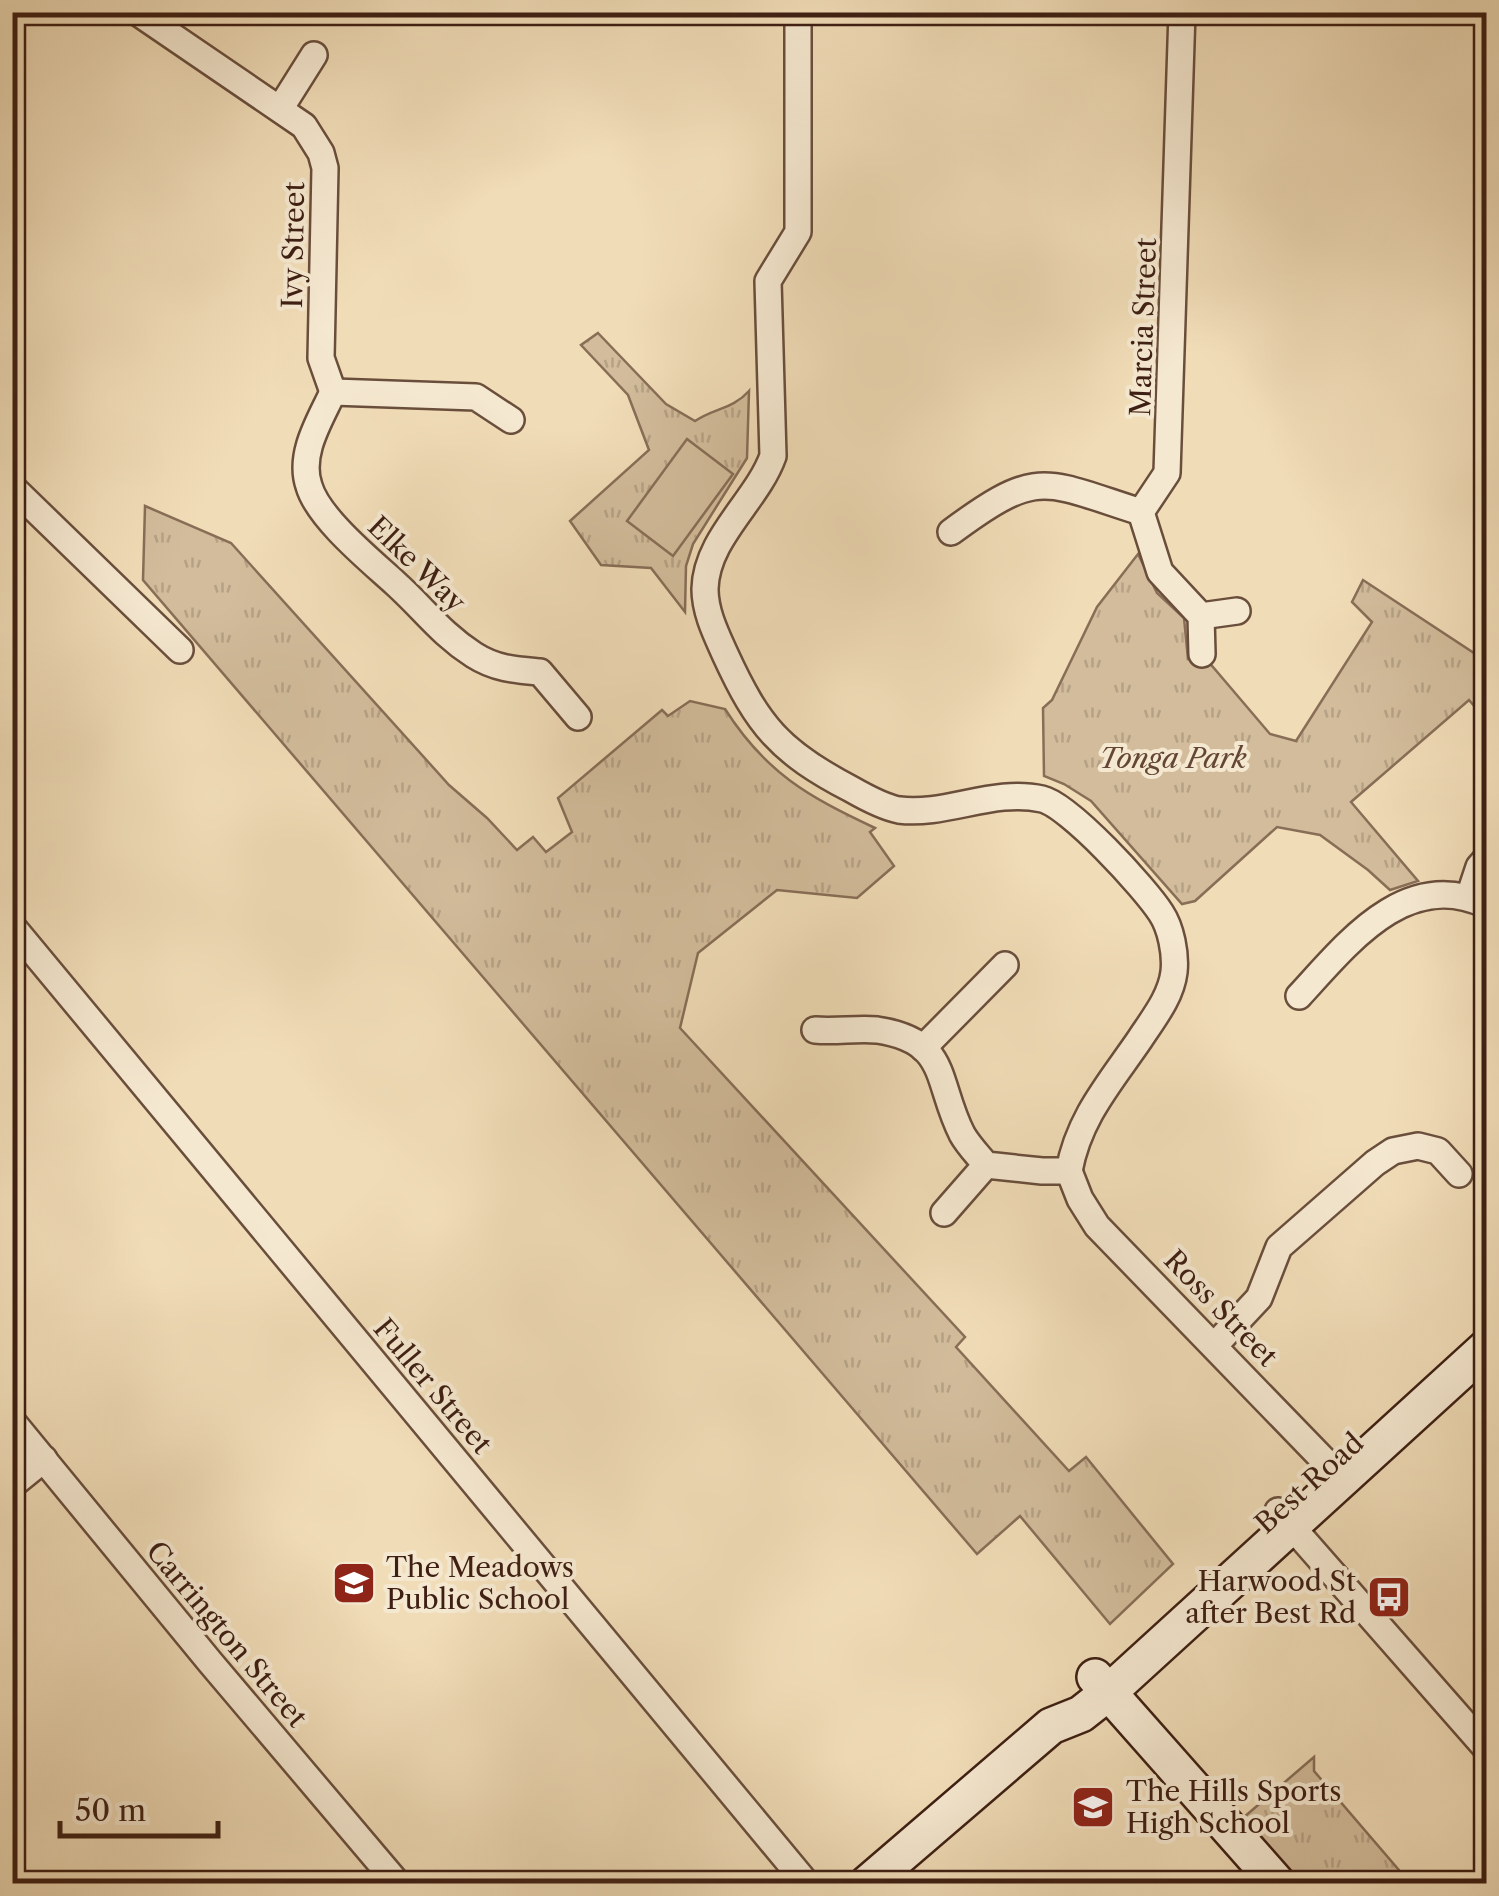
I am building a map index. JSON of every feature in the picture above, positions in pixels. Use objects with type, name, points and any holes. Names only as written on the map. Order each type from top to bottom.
[{"type":"main road","name":"Best Road","points":[[1336,1472],[1486,1327]]},
{"type":"main road","name":"Best Road","points":[[867,1884],[1051,1726],[1081,1714],[1102,1684],[1284,1518],[1486,1348]]},
{"type":"main road","points":[[1102,1684],[1278,1884]]},
{"type":"street","name":"Ivy Street","points":[[136,12],[304,126],[321,152],[325,168],[321,358],[333,392]]},
{"type":"street","points":[[798,12],[798,232],[768,281],[773,456],[765,478],[729,528],[711,563],[705,588],[716,634],[756,714],[773,737],[798,759],[896,810],[1006,796],[1046,799],[1069,812],[1163,915],[1171,938],[1174,972],[1164,1004],[1076,1139],[1070,1171],[986,1164],[963,1137],[935,1058],[912,1038],[873,1030],[815,1030]]},
{"type":"street","name":"Marcia Street","points":[[1141,512],[1167,473],[1182,12]]},
{"type":"street","points":[[280,109],[314,56]]},
{"type":"street","points":[[333,392],[476,397],[511,420]]},
{"type":"street","name":"Elke Way","points":[[333,392],[307,452],[308,487],[337,529],[399,586],[432,623],[476,656],[502,669],[540,672],[578,717]]},
{"type":"street","points":[[951,532],[1007,494],[1032,484],[1068,487],[1141,512],[1160,572],[1202,616],[1202,654]]},
{"type":"street","points":[[12,487],[180,650]]},
{"type":"street","points":[[1202,616],[1237,611]]},
{"type":"street","points":[[1299,996],[1357,934],[1387,910],[1426,898],[1478,901],[1479,867],[1486,858]]},
{"type":"street","name":"Fuller Street","points":[[12,926],[807,1884]]},
{"type":"street","points":[[924,1048],[1005,965]]},
{"type":"street","points":[[1215,1344],[1258,1298],[1279,1247],[1375,1163],[1393,1151],[1418,1146],[1438,1150],[1459,1174]]},
{"type":"street","points":[[944,1213],[986,1164]]},
{"type":"street","name":"Ross Street","points":[[1070,1171],[1080,1199],[1097,1226],[1336,1472]]},
{"type":"street","name":"Carrington Street","points":[[12,1421],[398,1884]]},
{"type":"street","points":[[12,1485],[44,1459]]},
{"type":"street","points":[[1284,1518],[1486,1748]]},
{"type":"green space","points":[[598,333],[666,404],[695,421],[749,391],[747,458],[693,544],[686,566],[685,612],[651,568],[601,565],[570,521],[649,450],[628,395],[581,345]]},
{"type":"green space","points":[[687,439],[733,474],[673,556],[627,521]]},
{"type":"green space","points":[[145,506],[231,543],[449,785],[517,850],[533,837],[546,852],[572,832],[558,798],[662,710],[668,716],[690,701],[725,709],[756,750],[790,780],[875,828],[870,832],[894,866],[857,898],[777,890],[698,953],[680,1028],[965,1337],[956,1347],[1069,1471],[1086,1457],[1173,1564],[1110,1624],[1020,1516],[977,1554],[143,580]]},
{"type":"green space","name":"Tonga Park","points":[[1138,554],[1157,593],[1184,618],[1188,659],[1207,660],[1270,734],[1296,741],[1372,622],[1352,602],[1363,580],[1486,661],[1486,720],[1469,700],[1351,802],[1418,881],[1390,890],[1320,835],[1277,827],[1195,901],[1182,904],[1091,801],[1044,776],[1043,708],[1052,700],[1097,607]]},
{"type":"green space","points":[[1314,1757],[1314,1771],[1410,1883],[1299,1883],[1243,1818]]},
{"type":"place","name":"The Meadows Public School","points":[[354,1583]]},
{"type":"place","name":"Harwood St after Best Rd","points":[[1389,1597]]},
{"type":"place","name":"The Hills Sports High School","points":[[1093,1807]]}]
